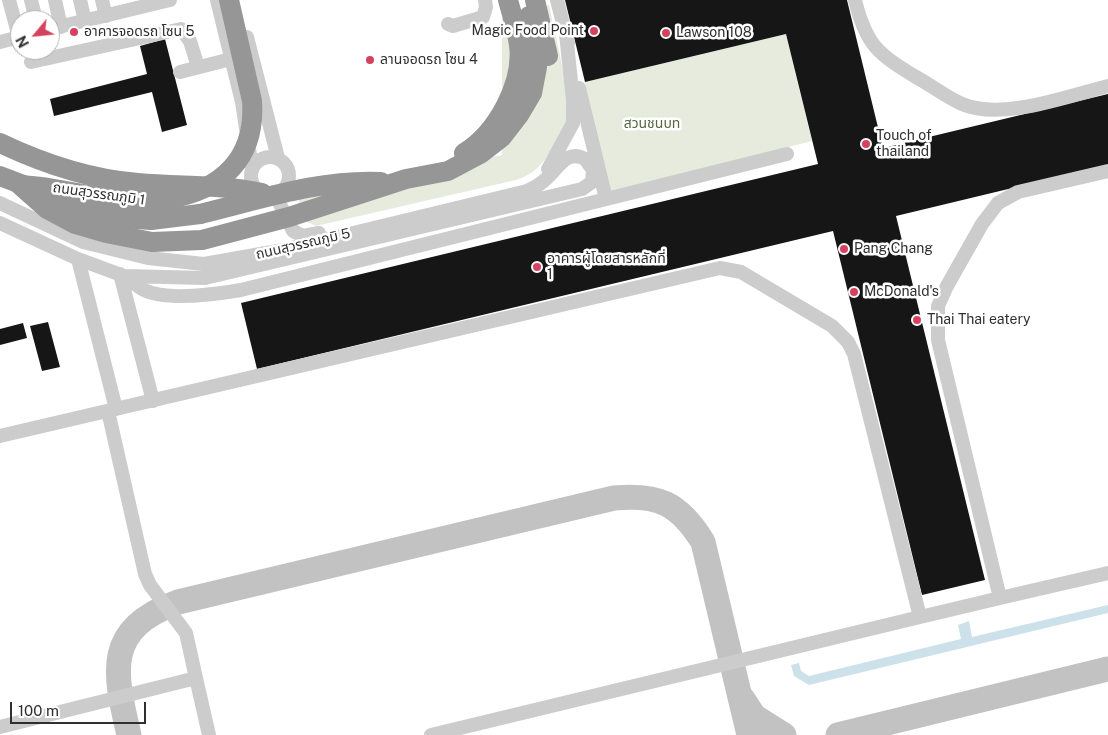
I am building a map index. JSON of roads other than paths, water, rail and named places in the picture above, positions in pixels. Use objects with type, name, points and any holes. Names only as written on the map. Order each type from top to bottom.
[{"type":"highway","name":"ถนนสุวรรณภูมิ 1","points":[[20,184],[51,187],[143,203],[190,196],[212,186],[228,174],[241,157],[253,112],[252,100],[228,0]]},
{"type":"highway","name":"ถนนสุวรรณภูมิ 1","points":[[20,184],[47,210],[75,224],[106,233],[152,242],[202,240],[289,217],[406,179],[451,161],[472,148],[487,135],[497,122],[504,109],[518,71],[519,46],[508,0]]},
{"type":"highway","name":"ถนนสุวรรณภูมิ 1","points":[[355,181],[449,158],[493,128],[502,118],[522,81],[527,56],[516,0]]},
{"type":"highway","name":"ถนนสุวรรณภูมิ 1","points":[[406,179],[456,168],[480,154],[502,137],[519,115],[532,93],[537,67],[536,48],[525,0]]},
{"type":"highway","name":"ถนนสุวรรณภูมิ 1","points":[[0,176],[108,216],[151,220],[200,214],[324,184],[355,181],[405,183],[447,178],[476,164],[502,148],[528,122],[535,109],[546,86],[549,69],[535,0]]},
{"type":"highway","name":"ถนนสุวรรณภูมิ 1","points":[[0,143],[31,158],[74,173],[137,183],[228,187],[269,194]]},
{"type":"street","points":[[80,0],[85,21]]},
{"type":"street","points":[[102,0],[106,16]]},
{"type":"street","points":[[60,27],[106,16],[129,5],[170,0]]},
{"type":"street","name":"ถนนสุวรรณภูมิ 5","points":[[217,0],[244,114],[254,186],[269,194],[289,227],[296,234],[308,236],[524,184],[539,177],[553,161],[573,123],[573,100],[566,34]]},
{"type":"street","points":[[238,0],[278,158],[287,167],[289,174],[286,186],[269,194]]},
{"type":"street","points":[[478,0],[476,15],[448,24],[453,26],[484,17],[485,0]]},
{"type":"street","points":[[557,0],[597,170],[606,199]]},
{"type":"street","points":[[855,0],[862,26],[870,42],[886,58],[963,104],[981,108],[1014,109],[1108,86]]},
{"type":"street","points":[[223,25],[243,20]]},
{"type":"street","points":[[31,62],[181,29],[190,41],[198,67]]},
{"type":"street","points":[[180,72],[231,59]]},
{"type":"street","points":[[244,114],[256,117],[266,110]]},
{"type":"street","name":"ถนนสุวรรณภูมิ 5","points":[[0,223],[78,260],[122,275],[144,290],[160,294],[227,292],[787,154]]},
{"type":"street","name":"ถนนสุวรรณภูมิ 5","points":[[0,203],[83,242],[148,258],[204,264],[283,250],[527,191],[547,179],[567,157],[574,156],[585,159],[597,170],[592,182],[582,189],[205,278],[122,275]]},
{"type":"street","points":[[252,168],[260,159],[278,158]]},
{"type":"street","points":[[1000,598],[938,340],[938,306],[947,286],[982,224],[998,203],[1018,192],[1108,171]]},
{"type":"street","points":[[502,208],[506,224]]},
{"type":"street","points":[[78,260],[112,410],[145,574],[186,633],[209,735]]},
{"type":"street","points":[[0,436],[696,272],[720,268],[741,272],[832,326],[848,342],[854,354],[920,617]]},
{"type":"street","points":[[122,275],[153,401]]},
{"type":"street","points":[[431,735],[1108,573]]},
{"type":"street","points":[[0,727],[196,678]]},
{"type":"water","points":[[1108,605],[1108,613],[809,685],[794,676],[791,665],[799,663],[801,671],[809,676],[961,639],[958,625],[969,621],[972,637]]},
{"type":"place","name":"Magic Food Point","points":[[594,31]]},
{"type":"place","name":"อาคารจอดรถ โซน 5","points":[[74,32]]},
{"type":"place","name":"Lawson 108","points":[[666,33]]},
{"type":"place","name":"ลานจอดรถ โซน 4","points":[[370,60]]},
{"type":"place","name":"Touch of thailand","points":[[866,144]]},
{"type":"place","name":"Pang Chang","points":[[844,249]]},
{"type":"place","name":"อาคารผู้โดยสารหลักที่ 1","points":[[537,267]]},
{"type":"place","name":"McDonald's","points":[[854,292]]},
{"type":"place","name":"Thai Thai eatery","points":[[917,320]]},
{"type":"park label","name":"สวนชนบท","points":[[652,124]]}]
